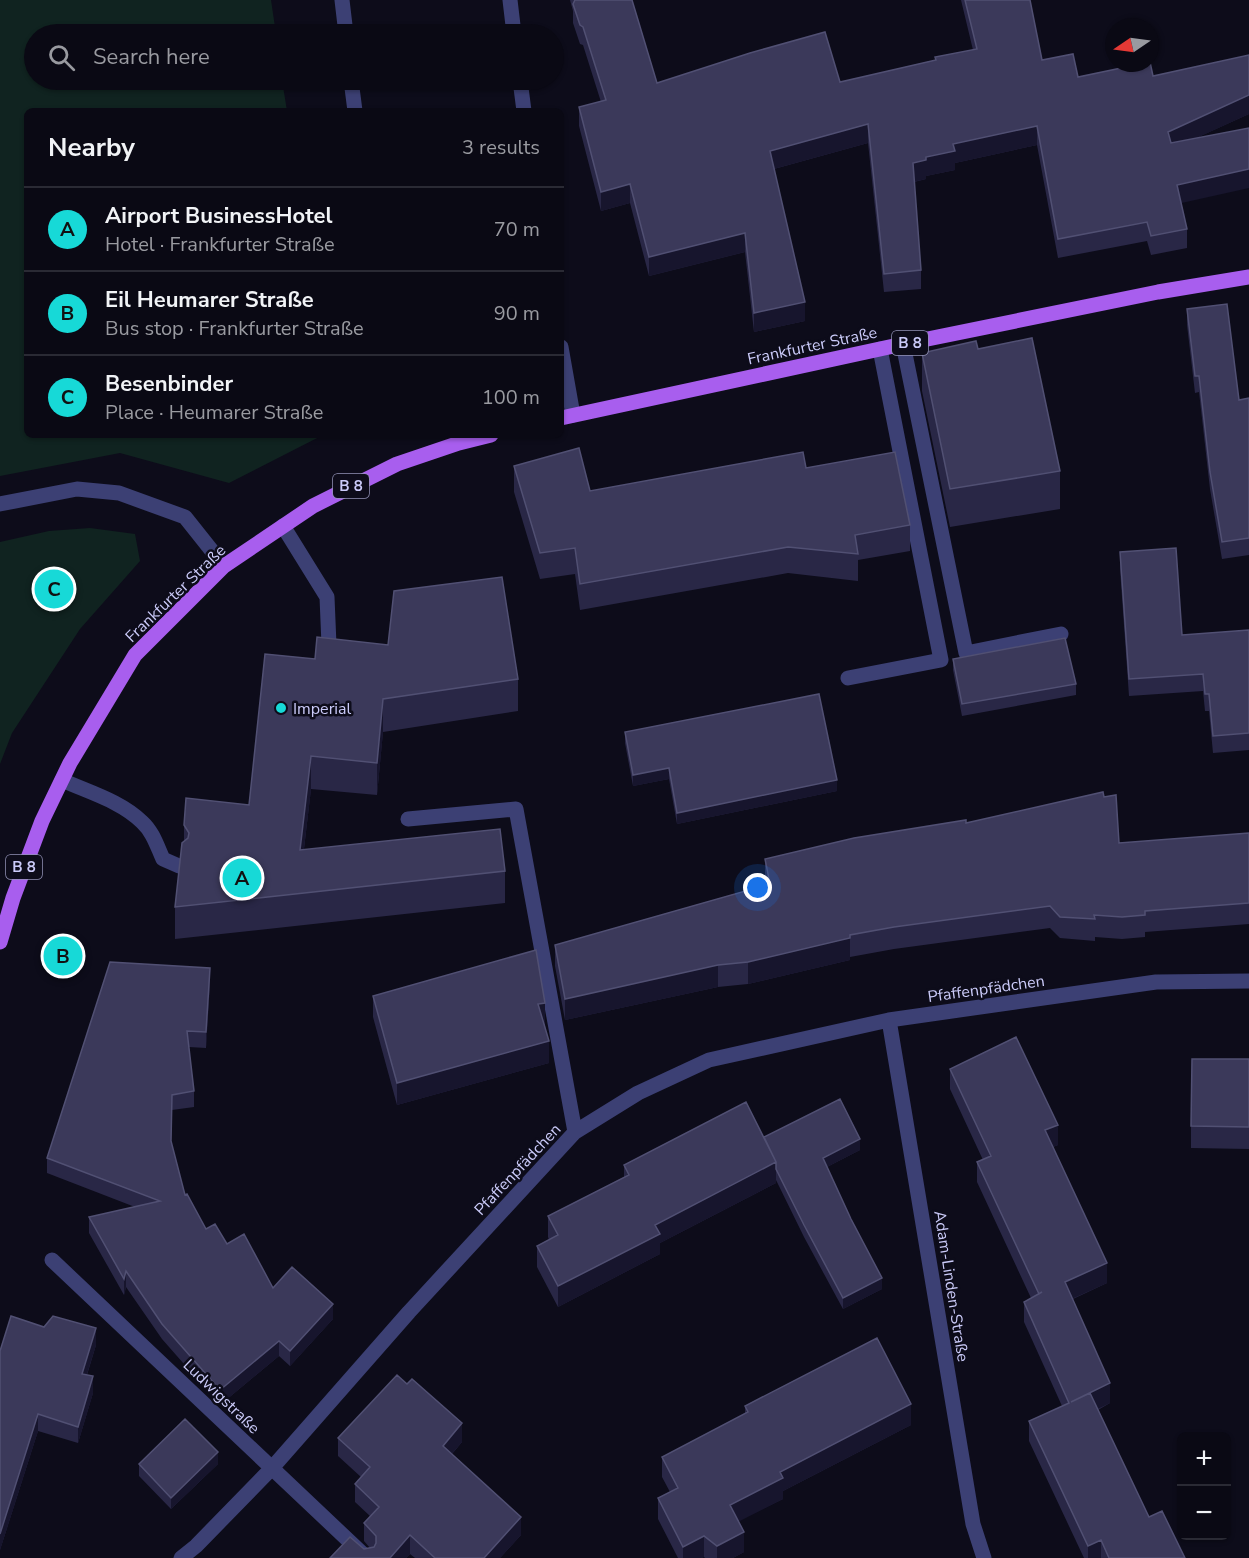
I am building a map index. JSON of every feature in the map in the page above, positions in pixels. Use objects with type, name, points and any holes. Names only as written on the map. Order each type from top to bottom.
[{"type":"main road","name":"Frankfurter Straße","points":[[567,416],[1158,292],[1249,277]]},
{"type":"main road","name":"Frankfurter Straße","points":[[0,942],[13,898],[42,821],[62,780],[135,655],[225,566],[313,506],[397,464],[479,438]]},
{"type":"street","points":[[342,0],[345,24]]},
{"type":"street","points":[[510,0],[513,24]]},
{"type":"street","points":[[352,90],[355,108]]},
{"type":"street","points":[[521,90],[524,108]]},
{"type":"street","points":[[903,344],[966,653],[1061,634]]},
{"type":"street","points":[[848,678],[940,660],[880,349]]},
{"type":"street","points":[[564,382],[567,416]]},
{"type":"street","points":[[0,504],[77,489],[119,493],[185,517],[225,566]]},
{"type":"street","points":[[283,526],[327,597],[329,645]]},
{"type":"street","points":[[62,780],[120,806],[143,822],[154,838],[163,859],[179,866]]},
{"type":"street","points":[[408,819],[516,809],[575,1132]]},
{"type":"street","name":"Pfaffenpfädchen","points":[[181,1558],[196,1546],[272,1468],[409,1312],[575,1132],[638,1093],[709,1060],[889,1020],[1156,982],[1249,981]]},
{"type":"street","name":"Adam-Linden-Straße","points":[[889,1020],[973,1524],[984,1558]]},
{"type":"street","name":"Ludwigstraße","points":[[52,1260],[367,1558]]},
{"type":"green space","points":[[0,0],[271,0],[275,24],[24,24],[24,90],[284,90],[287,108],[24,108],[24,438],[317,438],[229,483],[120,453],[0,476]]},
{"type":"green space","points":[[90,528],[135,534],[140,561],[80,629],[12,733],[0,764],[0,542],[49,531]]},
{"type":"building","points":[[575,0],[632,0],[657,83],[825,32],[840,82],[936,60],[935,57],[977,49],[965,0],[1030,0],[1042,60],[1073,54],[1078,77],[1105,71],[1152,72],[1153,76],[1249,55],[1249,95],[1168,132],[1171,143],[1249,128],[1249,169],[1177,185],[1187,229],[1151,236],[1147,222],[1058,239],[1037,126],[953,144],[955,151],[926,157],[926,160],[913,163],[921,270],[884,274],[868,124],[770,151],[805,302],[754,313],[745,233],[649,257],[630,184],[601,192],[579,107],[606,100],[583,27],[580,25],[573,4]]},
{"type":"building","points":[[1227,304],[1239,400],[1249,398],[1249,538],[1222,542],[1210,472],[1199,376],[1195,376],[1187,309]]},
{"type":"building","points":[[1032,338],[1060,471],[950,489],[922,353],[976,341],[978,349]]},
{"type":"building","points":[[579,448],[590,491],[803,452],[806,468],[895,452],[910,525],[855,535],[858,554],[788,547],[580,584],[575,548],[540,553],[514,466]]},
{"type":"building","points":[[1176,548],[1182,635],[1249,630],[1249,733],[1213,736],[1209,694],[1205,694],[1203,674],[1129,679],[1120,552]]},
{"type":"building","points":[[502,577],[518,679],[383,699],[377,763],[311,756],[300,850],[500,829],[505,871],[175,907],[182,843],[188,838],[189,833],[184,825],[186,798],[249,805],[265,654],[315,659],[317,637],[388,645],[394,591]]},
{"type":"building","points":[[1065,638],[1076,684],[962,704],[953,659]]},
{"type":"building","points":[[819,694],[837,780],[677,813],[669,768],[633,775],[625,732]]},
{"type":"building","points":[[1103,792],[1104,797],[1116,795],[1119,843],[1249,833],[1249,903],[1145,911],[1145,915],[1122,917],[1094,915],[1095,919],[1060,917],[1050,906],[894,927],[850,935],[850,938],[748,962],[718,965],[565,999],[555,945],[770,884],[765,859],[854,838],[966,820],[966,823]]},
{"type":"building","points":[[536,950],[545,1003],[538,1004],[549,1041],[397,1083],[373,996]]},
{"type":"building","points":[[110,962],[210,968],[206,1032],[187,1031],[194,1091],[172,1095],[171,1141],[185,1195],[187,1194],[206,1229],[215,1224],[227,1244],[244,1234],[273,1288],[292,1267],[333,1304],[290,1351],[279,1341],[220,1390],[162,1324],[126,1271],[124,1279],[89,1217],[160,1201],[47,1158]]},
{"type":"building","points":[[1016,1037],[1058,1125],[1045,1130],[1107,1263],[1065,1282],[1110,1383],[1071,1402],[1090,1393],[1149,1517],[1162,1511],[1185,1558],[1109,1558],[1101,1540],[1088,1546],[1029,1421],[1069,1403],[1024,1302],[1039,1294],[977,1162],[991,1156],[950,1069]]},
{"type":"building","points":[[1192,1059],[1249,1059],[1249,1127],[1191,1126]]},
{"type":"building","points":[[840,1099],[860,1139],[823,1158],[882,1278],[843,1298],[776,1169],[776,1162],[764,1137]]},
{"type":"building","points":[[746,1102],[776,1162],[655,1225],[660,1234],[558,1286],[537,1246],[558,1235],[548,1216],[629,1175],[624,1165]]},
{"type":"building","points":[[11,1316],[44,1327],[53,1316],[96,1328],[82,1374],[93,1376],[78,1427],[38,1414],[0,1534],[0,1351]]},
{"type":"building","points":[[877,1338],[911,1404],[780,1472],[783,1478],[730,1505],[744,1532],[717,1546],[704,1536],[683,1547],[658,1498],[678,1488],[662,1457],[748,1412],[745,1406]]},
{"type":"building","points":[[397,1375],[407,1384],[412,1379],[462,1423],[443,1446],[521,1517],[484,1558],[435,1558],[410,1535],[390,1558],[330,1558],[350,1537],[364,1549],[374,1547],[376,1543],[376,1536],[364,1523],[379,1507],[355,1484],[370,1467],[338,1438]]},
{"type":"building","points":[[185,1419],[218,1452],[171,1498],[139,1464]]},
{"type":"place","name":"Besenbinder","points":[[54,589]]},
{"type":"place","name":"Imperial","points":[[281,708]]},
{"type":"place","name":"Airport BusinessHotel","points":[[242,878]]},
{"type":"place","name":"Eil Heumarer Straße","points":[[63,956]]}]
